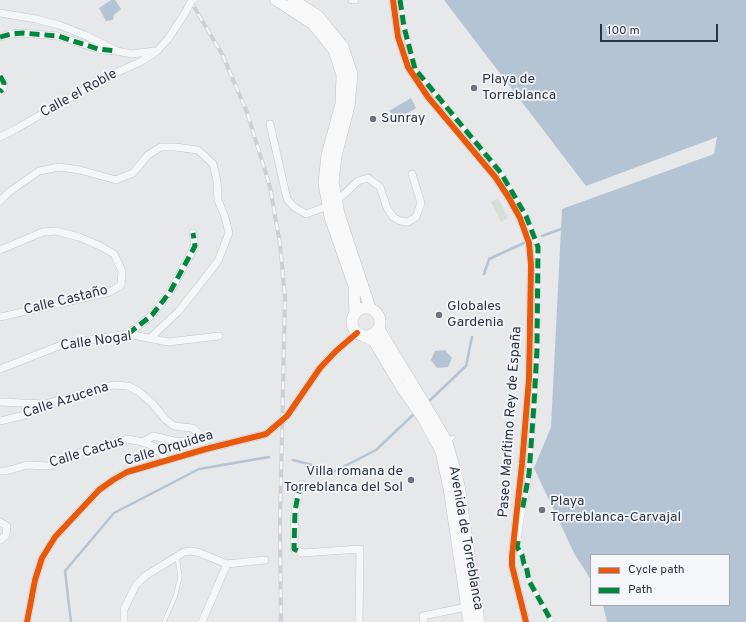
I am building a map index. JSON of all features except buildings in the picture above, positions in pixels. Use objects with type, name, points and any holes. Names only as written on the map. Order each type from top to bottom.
[{"type":"main road","points":[[276,0],[313,24],[334,50],[342,75],[341,104],[327,155],[324,183],[332,204],[339,214],[370,308],[377,313],[379,317],[380,325],[372,335],[360,334],[353,326],[353,318],[355,314],[354,286],[330,217],[332,204],[336,156],[349,106],[352,74],[343,47],[318,16],[293,0]]},
{"type":"main road","points":[[355,314],[362,309],[370,308]]},
{"type":"main road","name":"Avenida de Torreblanca","points":[[378,329],[385,338],[408,379],[418,402],[426,415],[441,452],[449,488],[469,622]]},
{"type":"main road","name":"Avenida de Torreblanca","points":[[360,334],[374,341],[400,385],[418,402]]},
{"type":"main road","name":"Avenida de Torreblanca","points":[[426,415],[450,440],[459,485],[479,622]]},
{"type":"street","name":"Calle el Roble","points":[[0,137],[104,78],[140,62],[157,51],[168,39],[192,0]]},
{"type":"street","name":"Paseo Marítimo Rey de España","points":[[393,0],[398,37],[404,57],[413,75],[428,96],[496,178],[520,218],[531,252],[529,378],[522,464],[512,556],[512,566],[526,622]]},
{"type":"street","points":[[400,0],[404,27],[415,69],[501,173],[526,216],[538,247],[537,349],[534,404],[528,481],[517,547],[522,555],[524,564],[526,565],[529,581],[552,622]]},
{"type":"street","points":[[0,13],[36,19],[59,25],[88,36],[117,52]]},
{"type":"street","points":[[0,37],[22,33],[58,36],[98,49],[117,52],[132,54],[157,51]]},
{"type":"street","points":[[0,76],[4,83],[3,89],[0,92]]},
{"type":"street","points":[[270,124],[287,199],[294,207],[306,214],[332,204],[358,181],[368,178],[380,187],[387,208],[393,217],[400,221],[408,222],[416,217],[421,203],[412,174]]},
{"type":"street","points":[[0,202],[9,192],[39,171],[59,167],[80,170],[116,180],[133,173],[148,155],[162,147],[198,150],[213,164],[217,181],[218,200],[225,217],[229,233],[218,261],[178,312],[150,338]]},
{"type":"street","name":"Calle Castaño","points":[[0,250],[43,232],[56,231],[79,237],[114,254],[122,271],[121,285],[110,292],[0,317]]},
{"type":"street","points":[[128,334],[152,315],[170,292],[195,246],[193,233]]},
{"type":"street","name":"Calle Nogal","points":[[0,369],[64,344],[128,334],[168,342],[219,336]]},
{"type":"street","name":"Calle Orquidea","points":[[27,622],[35,580],[42,558],[55,538],[100,490],[127,472],[266,434],[287,416],[320,368],[336,351],[360,334]]},
{"type":"street","name":"Calle Azucena","points":[[0,421],[25,414],[45,404],[113,385],[128,386],[138,391],[154,404],[165,419],[174,426],[192,428],[198,433],[193,440],[179,442],[153,436],[143,442]]},
{"type":"street","points":[[0,402],[45,404]]},
{"type":"street","name":"Calle Cactus","points":[[0,471],[6,471],[27,465],[50,466],[81,452],[128,440],[143,442],[155,447],[167,460]]},
{"type":"street","points":[[302,484],[298,495],[296,511],[294,550],[302,552],[360,549],[359,622]]},
{"type":"street","points":[[0,522],[7,526],[6,535],[0,540]]},
{"type":"street","points":[[124,622],[124,609],[136,585],[145,576],[184,552],[191,551],[200,553],[227,564],[265,560]]},
{"type":"street","points":[[202,622],[227,564]]},
{"type":"street","points":[[424,619],[466,607]]},
{"type":"lane","points":[[164,622],[175,597],[180,577],[177,556]]},
{"type":"shaded area","points":[[498,198],[508,218],[501,222],[491,202]]},
{"type":"water","points":[[111,0],[115,0],[121,9],[114,15],[113,20],[106,21],[99,8]]},
{"type":"water","points":[[444,0],[746,0],[746,622],[607,622],[603,606],[730,606],[730,554],[590,554],[590,578],[574,553],[534,468],[551,427],[562,209],[714,154],[717,137],[586,186]]},
{"type":"water","points":[[411,98],[416,108],[396,120],[389,111]]},
{"type":"water","points":[[445,350],[452,358],[448,367],[437,368],[431,360],[435,351]]},
{"type":"waterway","points":[[542,236],[561,229]]},
{"type":"waterway","points":[[484,274],[489,259],[524,243]]},
{"type":"waterway","points":[[428,402],[466,366],[472,337]]},
{"type":"waterway","points":[[293,460],[335,471],[376,450],[415,413]]},
{"type":"waterway","points":[[71,622],[65,571],[114,513],[199,469],[269,457]]},
{"type":"railway","points":[[190,0],[222,54],[247,112],[270,187],[280,244],[285,297],[280,523],[281,622]]},
{"type":"marked path","points":[[400,0],[404,27],[415,69],[501,173],[526,216],[538,247],[537,349],[534,404],[529,474],[522,511]]},
{"type":"marked path","points":[[0,37],[22,33],[58,36],[98,49],[117,51]]},
{"type":"marked path","points":[[0,76],[4,83],[3,89],[0,92]]},
{"type":"marked path","points":[[128,334],[152,315],[170,292],[195,246],[193,233]]},
{"type":"marked path","points":[[302,484],[295,511],[294,549],[302,553]]},
{"type":"marked path","points":[[518,541],[517,547],[522,555],[524,564],[526,565],[529,581],[552,622]]},
{"type":"cycle path","points":[[393,0],[398,37],[408,67],[428,97],[496,178],[520,218],[529,243],[531,265],[529,378],[522,464],[512,556],[512,566],[526,622]]},
{"type":"cycle path","points":[[27,622],[35,580],[42,558],[55,537],[99,490],[127,472],[206,449],[266,434],[287,416],[320,368],[336,351],[357,333]]},
{"type":"place","name":"Playa de Torreblanca","points":[[474,88]]},
{"type":"place","name":"Sunray","points":[[373,119]]},
{"type":"place","name":"Globales Gardenia","points":[[439,315]]},
{"type":"place","name":"Villa romana de Torreblanca del Sol","points":[[411,480]]},
{"type":"place","name":"Playa Torreblanca-Carvajal","points":[[542,510]]}]
